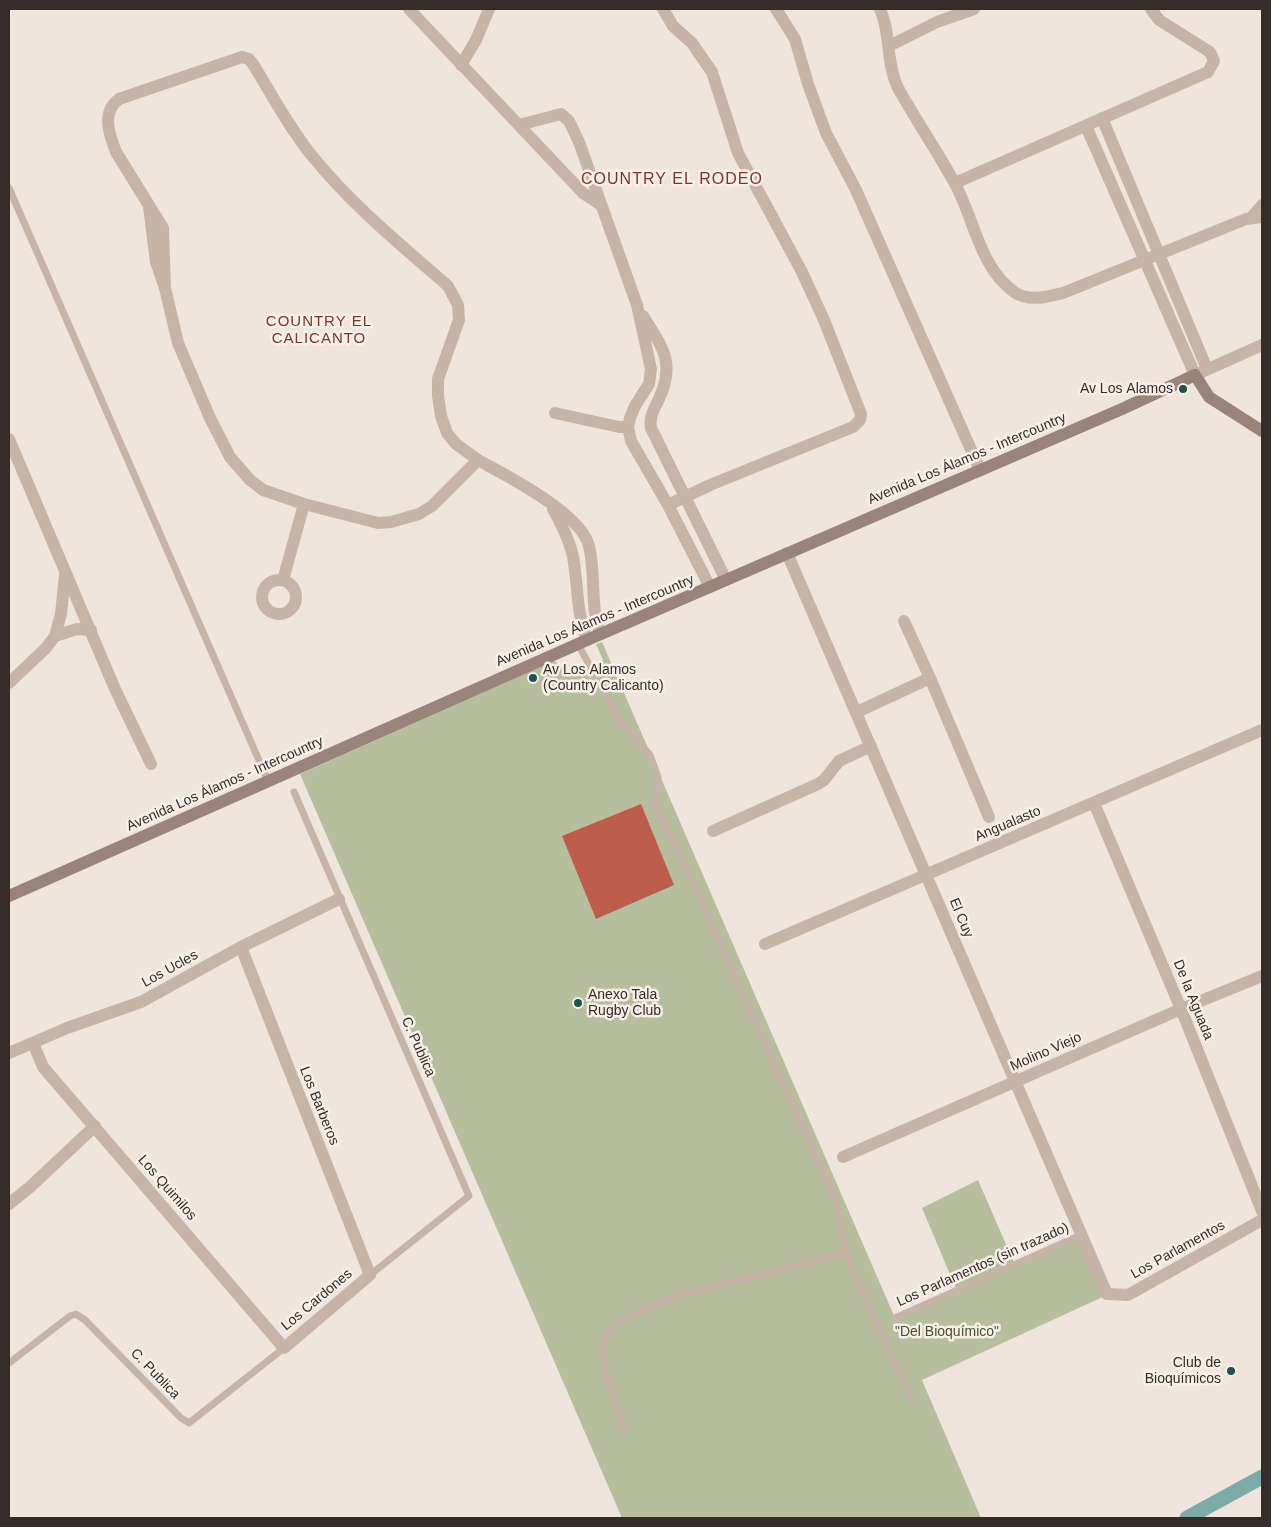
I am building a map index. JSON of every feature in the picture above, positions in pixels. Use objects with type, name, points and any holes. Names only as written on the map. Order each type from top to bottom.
[{"type":"main road","name":"Avenida Los Álamos - Intercountry","points":[[9,896],[600,634],[980,470],[1201,372]]},
{"type":"main road","points":[[1201,372],[1209,397],[1262,431]]},
{"type":"street","points":[[410,9],[583,194],[601,206]]},
{"type":"street","points":[[461,65],[476,40],[489,9]]},
{"type":"street","points":[[663,9],[673,26],[692,43],[712,72],[738,153],[802,272],[824,320],[860,414],[860,420],[853,427],[685,496],[668,505]]},
{"type":"street","points":[[776,9],[796,40],[808,84],[826,133],[856,190],[980,470]]},
{"type":"street","points":[[880,9],[886,24],[891,71],[897,86],[955,184],[990,265],[999,278],[1014,292],[1023,296],[1047,297],[1063,293],[1257,217],[1262,205]]},
{"type":"street","points":[[889,46],[937,22],[974,9]]},
{"type":"street","points":[[955,184],[1208,72],[1212,68],[1214,61],[1210,52],[1159,20],[1151,9]]},
{"type":"street","points":[[478,460],[432,506],[419,514],[391,522],[366,521],[304,504],[263,490],[250,480],[230,457],[210,418],[178,343],[165,288],[156,262],[149,207],[112,141],[108,119],[112,104],[119,99],[236,58],[249,59],[312,156],[384,231],[448,286],[455,296],[459,320],[438,378],[438,396],[447,433],[456,444],[478,460],[548,503],[573,521],[586,538],[591,559],[594,613],[600,634]]},
{"type":"street","points":[[519,125],[557,114],[565,116],[579,142],[637,305],[651,376],[635,406],[628,427],[631,441],[668,505],[710,587]]},
{"type":"street","points":[[1102,118],[1159,254],[1201,372]]},
{"type":"street","points":[[1086,126],[1144,260],[1201,372]]},
{"type":"street","points":[[637,305],[667,358],[666,383],[650,421],[655,437],[726,580]]},
{"type":"street","points":[[1201,372],[1262,345]]},
{"type":"street","points":[[555,412],[619,428],[628,427]]},
{"type":"street","points":[[9,439],[65,571],[151,764]]},
{"type":"street","points":[[548,503],[564,530],[574,561],[583,642]]},
{"type":"street","points":[[283,580],[304,504]]},
{"type":"street","name":"El Cuy","points":[[787,553],[1107,1294]]},
{"type":"street","points":[[9,682],[46,648],[55,636],[61,614],[65,571]]},
{"type":"street","points":[[904,621],[989,817]]},
{"type":"street","points":[[55,636],[77,629],[91,630]]},
{"type":"street","points":[[857,712],[930,678]]},
{"type":"street","name":"Angualasto","points":[[765,944],[1262,730]]},
{"type":"street","points":[[713,831],[818,784],[824,780],[839,761],[871,746]]},
{"type":"street","name":"De la Aguada","points":[[1094,803],[1181,1009],[1262,1211]]},
{"type":"street","name":"Los Ucles","points":[[9,1053],[67,1028],[141,1002],[241,947],[339,899]]},
{"type":"street","name":"Los Barberos","points":[[241,947],[370,1275]]},
{"type":"street","name":"Molino Viejo","points":[[844,1156],[1181,1009],[1262,976]]},
{"type":"street","name":"Los Quimilos","points":[[33,1043],[43,1067],[284,1348]]},
{"type":"street","points":[[9,1204],[30,1188],[94,1126]]},
{"type":"street","name":"Los Parlamentos","points":[[1107,1294],[1128,1295],[1262,1220]]},
{"type":"street","name":"Los Cardones","points":[[284,1348],[370,1275]]},
{"type":"lane","points":[[9,188],[268,781]]},
{"type":"lane","points":[[583,642],[618,718],[643,746],[655,766],[658,777],[655,807],[677,847],[836,1201],[846,1252],[854,1277],[911,1397]]},
{"type":"lane","name":"C. Publica","points":[[294,792],[469,1196],[370,1275]]},
{"type":"lane","name":"Los Parlamentos (sin trazado)","points":[[895,1318],[1081,1235]]},
{"type":"lane","points":[[625,1429],[604,1363],[604,1341],[620,1322],[659,1303],[685,1294],[846,1252]]},
{"type":"lane","name":"C. Publica","points":[[9,1363],[70,1316],[76,1314],[85,1320],[181,1418],[189,1423],[284,1348]]},
{"type":"green space","name":"Anexo Tala Rugby Club","points":[[602,642],[895,1318],[957,1291],[922,1208],[978,1180],[1015,1265],[1081,1235],[1107,1295],[922,1380],[981,1518],[622,1518],[300,774],[554,661],[572,674],[603,660],[596,644]]},
{"type":"building","points":[[641,804],[674,885],[596,919],[562,836]]},
{"type":"waterway","points":[[1187,1518],[1262,1477]]},
{"type":"place","name":"Av Los Alamos","points":[[1183,389]]},
{"type":"place","name":"Av Los Alamos (Country Calicanto)","points":[[533,678]]},
{"type":"place","name":"Anexo Tala Rugby Club","points":[[578,1003]]},
{"type":"place","name":"Club de Bioquímicos","points":[[1231,1371]]},
{"type":"district","name":"COUNTRY EL RODEO","points":[[672,180]]},
{"type":"district","name":"COUNTRY EL CALICANTO","points":[[319,330]]},
{"type":"park label","name":"\"Del Bioquímico\"","points":[[947,1332]]}]
